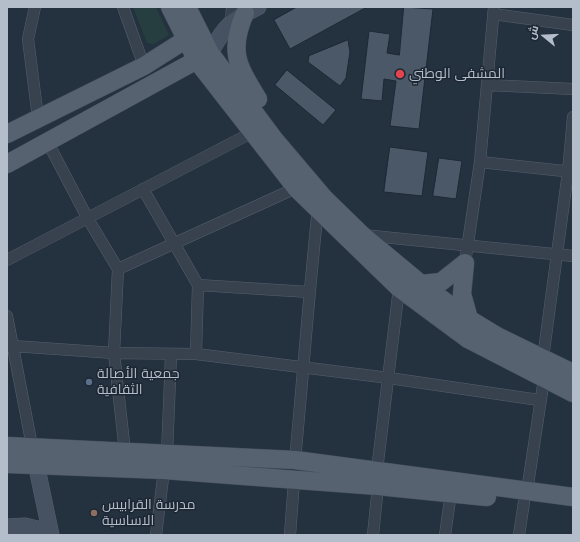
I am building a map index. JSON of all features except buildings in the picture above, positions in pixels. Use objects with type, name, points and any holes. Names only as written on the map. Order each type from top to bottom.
[{"type":"main road","points":[[170,7],[193,35]]},
{"type":"main road","points":[[187,7],[193,35],[203,57],[253,132],[296,188],[400,288],[468,339],[573,393]]},
{"type":"main road","points":[[7,134],[144,66],[193,35],[238,16]]},
{"type":"main road","points":[[7,164],[203,57],[238,16]]},
{"type":"main road","points":[[238,16],[236,45],[237,60],[245,80],[257,99],[274,139]]},
{"type":"main road","points":[[203,57],[324,198],[362,234],[421,284],[469,319],[497,336],[573,373]]},
{"type":"main road","points":[[421,284],[441,282],[466,255]]},
{"type":"main road","points":[[466,255],[462,294],[469,319]]},
{"type":"main road","points":[[7,446],[32,446],[125,452],[165,462],[294,481],[378,478],[526,496],[573,509]]},
{"type":"main road","points":[[7,527],[25,526],[50,533],[32,446]]},
{"type":"main road","points":[[7,464],[37,465],[295,460],[451,493],[573,497]]},
{"type":"street","points":[[35,7],[28,39],[38,118]]},
{"type":"street","points":[[122,7],[144,66]]},
{"type":"street","points":[[466,255],[480,162],[494,10],[573,25]]},
{"type":"street","points":[[487,85],[573,89]]},
{"type":"street","points":[[543,358],[556,254],[570,172],[573,117]]},
{"type":"street","points":[[7,260],[253,132]]},
{"type":"street","points":[[47,141],[88,219],[118,269],[114,353],[125,452]]},
{"type":"street","points":[[480,162],[570,172]]},
{"type":"street","points":[[118,269],[296,188]]},
{"type":"street","points":[[143,189],[198,285],[196,354]]},
{"type":"street","points":[[295,460],[309,292],[318,208]]},
{"type":"street","points":[[362,234],[466,255],[556,254],[573,256]]},
{"type":"street","points":[[198,285],[309,292]]},
{"type":"street","points":[[373,535],[378,478],[400,288]]},
{"type":"street","points":[[7,316],[32,446]]},
{"type":"street","points":[[13,346],[114,353],[171,355],[196,354],[304,366],[539,400]]},
{"type":"street","points":[[156,535],[165,462],[171,355]]},
{"type":"street","points":[[519,535],[526,496],[539,400],[544,379]]},
{"type":"street","points":[[290,535],[294,481]]},
{"type":"street","points":[[445,535],[451,493]]},
{"type":"green space","points":[[133,7],[156,7],[169,35],[154,44],[147,43]]},
{"type":"place","name":"المشفى الوطني","points":[[400,74]]},
{"type":"place","name":"جمعية الأصالة الثقافية","points":[[89,382]]},
{"type":"place","name":"مدرسة القرابيس الاساسية","points":[[94,513]]}]
